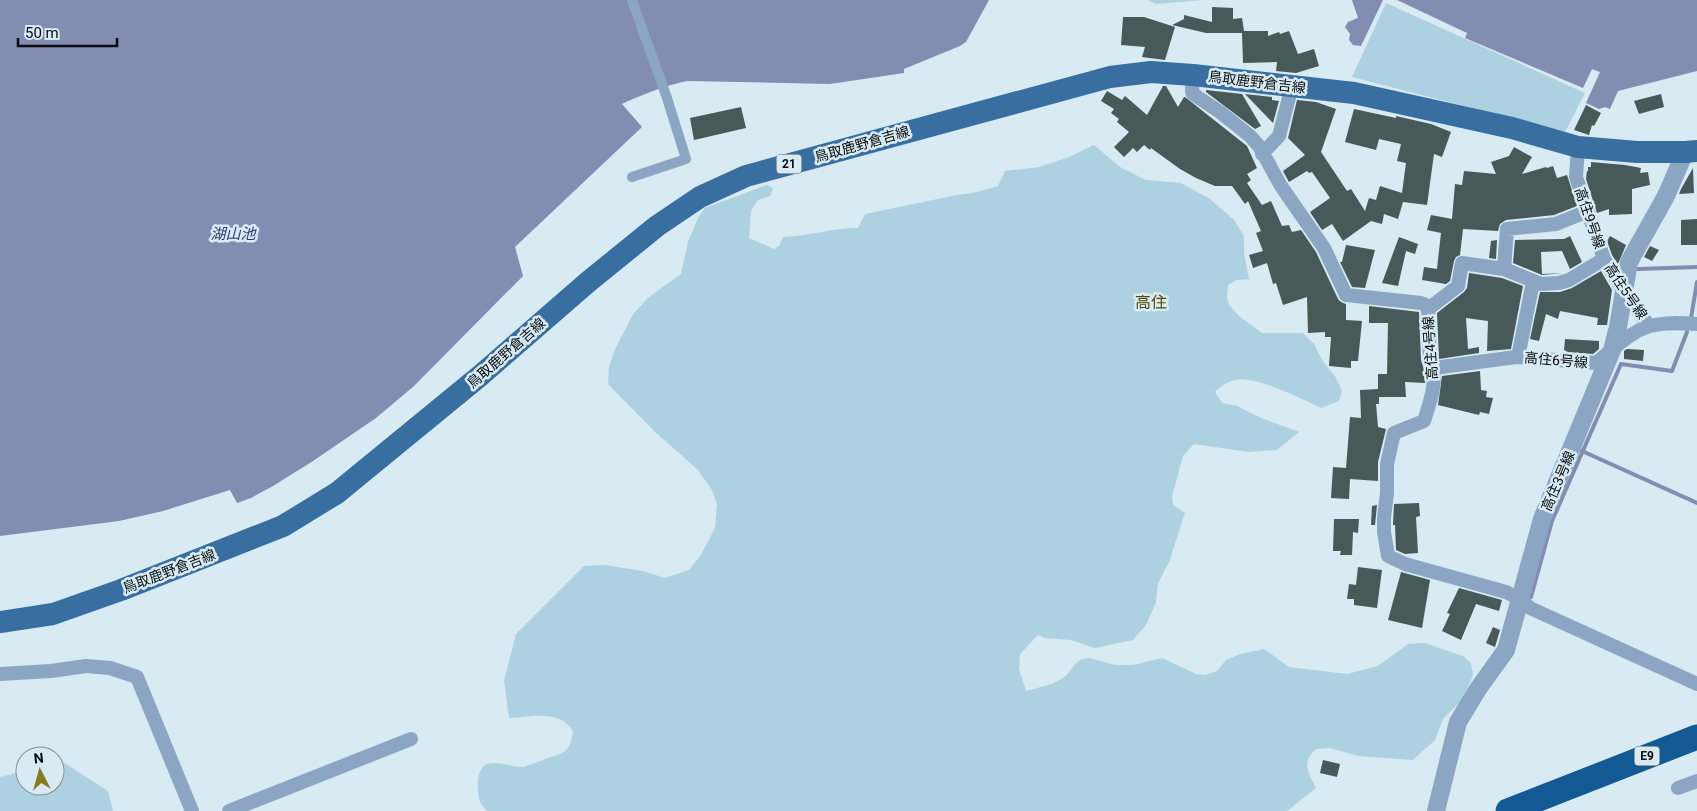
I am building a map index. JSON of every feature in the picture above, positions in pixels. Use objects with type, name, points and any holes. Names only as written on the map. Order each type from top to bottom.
[{"type":"highway","name":"E9","points":[[1531,811],[1598,779],[1697,737]]},
{"type":"highway","name":"E9","points":[[1508,811],[1697,745]]},
{"type":"main road","name":"鳥取鹿野倉吉線","points":[[0,622],[53,614],[121,590],[283,526],[336,492],[481,375],[588,282],[657,226],[700,197],[746,176],[1110,76],[1151,72],[1354,93],[1512,128],[1578,147],[1637,152],[1691,151]]},
{"type":"street","points":[[632,0],[686,158],[632,177]]},
{"type":"street","name":"高住4号線","points":[[1194,75],[1193,94],[1220,112],[1250,136],[1259,146],[1281,186],[1324,248],[1346,295],[1421,304],[1426,305],[1428,309],[1430,360],[1434,368],[1432,392],[1424,421],[1394,433],[1387,464],[1384,532],[1388,556],[1405,564],[1506,592],[1520,599]]},
{"type":"street","points":[[1262,154],[1279,136],[1292,86]]},
{"type":"street","name":"高住9号線","points":[[1578,147],[1576,177],[1604,259]]},
{"type":"street","name":"高住3号線","points":[[1436,811],[1458,722],[1478,688],[1506,650],[1542,519],[1612,350],[1629,262],[1691,151]]},
{"type":"street","points":[[1504,269],[1507,229],[1556,224],[1588,211]]},
{"type":"street","name":"高住5号線","points":[[1428,309],[1458,286],[1462,263],[1504,269],[1541,284],[1559,283],[1569,280],[1604,259],[1624,292],[1649,326]]},
{"type":"street","points":[[1518,357],[1533,282]]},
{"type":"street","name":"高住6号線","points":[[1434,368],[1518,357],[1596,363],[1627,338],[1649,326],[1674,323],[1697,324]]},
{"type":"street","points":[[1520,599],[1530,608],[1697,684]]},
{"type":"street","points":[[0,674],[51,671],[86,666],[110,668],[137,677],[192,811]]},
{"type":"street","points":[[229,811],[411,739]]},
{"type":"street","points":[[1678,788],[1697,781]]},
{"type":"shaded area","points":[[1147,0],[1204,0],[1156,4]]},
{"type":"shaded area","points":[[1386,3],[1585,93],[1565,132],[1352,77]]},
{"type":"shaded area","points":[[1094,145],[1120,167],[1146,180],[1181,183],[1210,199],[1234,220],[1244,236],[1244,253],[1249,279],[1237,280],[1228,285],[1227,298],[1229,305],[1239,316],[1262,333],[1303,333],[1314,344],[1324,363],[1335,376],[1342,391],[1339,401],[1321,408],[1266,384],[1243,379],[1227,383],[1217,390],[1215,392],[1222,403],[1237,406],[1259,417],[1299,432],[1277,450],[1249,452],[1194,444],[1183,456],[1172,496],[1173,505],[1185,513],[1169,562],[1158,583],[1156,602],[1146,625],[1133,640],[1095,648],[1071,640],[1045,638],[1038,635],[1020,654],[1019,669],[1026,691],[1052,684],[1066,676],[1076,663],[1082,659],[1090,658],[1115,665],[1133,665],[1162,658],[1196,674],[1205,675],[1217,671],[1226,660],[1240,654],[1264,649],[1289,667],[1347,674],[1378,666],[1408,644],[1425,643],[1463,656],[1471,663],[1473,675],[1462,700],[1443,719],[1435,740],[1413,760],[1358,756],[1330,748],[1316,749],[1311,754],[1307,768],[1316,788],[1287,811],[487,811],[479,800],[478,794],[479,776],[482,768],[487,764],[493,763],[523,767],[556,755],[568,748],[573,734],[573,731],[567,724],[553,717],[509,718],[504,681],[516,634],[584,566],[604,565],[643,571],[665,578],[689,570],[701,555],[715,528],[717,504],[712,490],[698,470],[654,431],[608,384],[609,367],[616,347],[634,313],[649,297],[681,274],[688,242],[698,218],[705,208],[767,185],[773,188],[770,196],[758,200],[751,211],[749,238],[774,249],[779,246],[783,237],[858,228],[865,214],[973,193],[998,186],[1005,171],[1039,167],[1069,157]]},
{"type":"shaded area","points":[[65,763],[108,791],[113,811],[0,811],[0,777],[15,773],[15,796],[65,796]]},
{"type":"water","name":"湖山池","points":[[0,0],[989,0],[966,42],[904,69],[904,73],[830,84],[687,81],[670,85],[622,104],[642,127],[515,247],[523,276],[414,386],[376,418],[313,461],[251,498],[237,503],[230,490],[163,511],[119,521],[0,536]]},
{"type":"water","points":[[1352,0],[1383,0],[1361,46],[1353,45],[1349,40],[1350,34],[1345,27],[1348,22],[1358,18]]},
{"type":"water","points":[[1397,0],[1697,0],[1697,71],[1618,91],[1610,109],[1605,107],[1599,109],[1586,103],[1600,72],[1592,69],[1583,88],[1465,38],[1467,33]]},
{"type":"building","points":[[1212,7],[1233,8],[1233,19],[1242,18],[1244,31],[1268,31],[1268,36],[1289,31],[1298,54],[1314,49],[1319,66],[1296,73],[1276,71],[1277,62],[1243,63],[1242,33],[1206,33],[1172,25],[1184,19],[1184,15],[1212,22]]},
{"type":"building","points":[[1123,17],[1144,17],[1175,27],[1165,60],[1142,57],[1145,47],[1121,45]]},
{"type":"building","points":[[1163,86],[1166,86],[1178,107],[1185,97],[1247,146],[1257,168],[1247,174],[1251,180],[1247,183],[1262,205],[1271,201],[1282,226],[1289,225],[1292,232],[1301,230],[1316,252],[1338,299],[1346,304],[1346,320],[1362,321],[1358,361],[1351,361],[1351,368],[1329,366],[1331,337],[1325,337],[1325,332],[1308,333],[1307,297],[1283,305],[1276,283],[1273,284],[1267,263],[1253,268],[1249,255],[1263,251],[1256,233],[1261,231],[1248,201],[1245,204],[1232,186],[1215,186],[1196,178],[1144,145],[1137,152],[1133,148],[1124,157],[1114,147],[1129,132],[1117,122],[1119,119],[1111,113],[1114,109],[1101,101],[1107,91],[1122,100],[1125,96],[1147,115]]},
{"type":"building","points":[[1206,90],[1242,94],[1261,126],[1255,129],[1206,92]]},
{"type":"building","points":[[1245,94],[1272,97],[1272,100],[1279,101],[1273,123]]},
{"type":"building","points":[[1661,94],[1664,107],[1639,114],[1634,101]]},
{"type":"building","points":[[1297,100],[1316,102],[1336,109],[1321,152],[1347,191],[1351,189],[1365,211],[1369,198],[1376,200],[1380,186],[1402,193],[1406,163],[1397,161],[1401,144],[1379,139],[1376,150],[1345,142],[1354,109],[1431,124],[1451,132],[1442,157],[1434,154],[1427,205],[1403,202],[1398,219],[1384,214],[1382,224],[1371,221],[1343,241],[1332,224],[1322,230],[1310,212],[1330,198],[1312,172],[1309,173],[1307,171],[1289,182],[1283,171],[1305,155],[1288,138]]},
{"type":"building","points":[[1586,105],[1601,113],[1594,126],[1592,125],[1589,135],[1574,130]]},
{"type":"building","points":[[741,107],[746,128],[694,140],[690,118]]},
{"type":"building","points":[[1514,147],[1532,157],[1522,174],[1553,166],[1557,178],[1567,175],[1577,206],[1554,215],[1506,220],[1500,224],[1498,231],[1463,229],[1460,255],[1454,261],[1450,281],[1446,284],[1422,280],[1424,267],[1437,269],[1441,233],[1427,230],[1431,215],[1452,219],[1455,184],[1462,185],[1464,171],[1496,174],[1491,162],[1509,156]]},
{"type":"building","points":[[1591,162],[1625,165],[1641,168],[1640,173],[1648,172],[1650,185],[1632,189],[1632,214],[1609,215],[1609,209],[1597,213],[1586,179]]},
{"type":"building","points":[[1693,168],[1694,193],[1679,194],[1681,189]]},
{"type":"building","points":[[1697,219],[1697,245],[1681,245],[1681,220]]},
{"type":"building","points":[[1570,236],[1582,262],[1570,269],[1562,251],[1541,252],[1542,274],[1563,273],[1542,275],[1513,263],[1515,240],[1564,239]]},
{"type":"building","points":[[1610,236],[1626,245],[1618,264],[1612,255],[1607,241]]},
{"type":"building","points":[[1399,237],[1418,244],[1415,254],[1406,251],[1398,286],[1382,283]]},
{"type":"building","points":[[1497,240],[1496,259],[1489,258],[1491,241]]},
{"type":"building","points":[[1346,245],[1375,250],[1365,288],[1352,287],[1340,262],[1342,262]]},
{"type":"building","points":[[1650,246],[1659,250],[1652,261],[1644,257]]},
{"type":"building","points":[[1601,271],[1612,290],[1607,325],[1597,325],[1598,318],[1560,311],[1558,319],[1546,314],[1539,341],[1530,339],[1540,292],[1560,292],[1572,288]]},
{"type":"building","points":[[1469,273],[1502,278],[1523,286],[1511,349],[1487,351],[1488,321],[1466,318],[1468,349],[1479,347],[1479,353],[1439,359],[1437,313],[1464,292],[1467,288]]},
{"type":"building","points":[[1369,306],[1419,312],[1421,360],[1425,383],[1405,382],[1406,397],[1379,397],[1379,404],[1376,404],[1378,427],[1386,429],[1378,462],[1378,481],[1350,479],[1349,499],[1331,498],[1333,467],[1346,468],[1350,417],[1361,418],[1360,390],[1378,389],[1378,374],[1387,374],[1388,323],[1369,323]]},
{"type":"building","points":[[1565,339],[1599,341],[1599,349],[1593,354],[1568,352],[1564,350]]},
{"type":"building","points":[[1627,349],[1644,350],[1643,361],[1624,359],[1624,351]]},
{"type":"building","points":[[1480,371],[1481,390],[1487,391],[1486,397],[1493,398],[1489,414],[1480,412],[1479,415],[1438,405],[1442,376]]},
{"type":"building","points":[[1419,503],[1420,516],[1416,517],[1418,553],[1405,554],[1396,550],[1395,525],[1393,525],[1394,504]]},
{"type":"building","points":[[1377,505],[1375,525],[1371,525],[1372,506]]},
{"type":"building","points":[[1334,519],[1359,519],[1358,533],[1353,532],[1352,555],[1340,555],[1341,551],[1333,551]]},
{"type":"building","points":[[1358,567],[1382,570],[1377,608],[1354,605],[1354,599],[1347,599],[1349,584],[1356,585]]},
{"type":"building","points":[[1401,572],[1430,580],[1422,628],[1388,620]]},
{"type":"building","points":[[1459,588],[1502,600],[1499,611],[1476,604],[1461,640],[1442,631],[1450,614],[1447,613]]},
{"type":"building","points":[[1493,627],[1500,630],[1495,647],[1486,643]]},
{"type":"building","points":[[1323,760],[1340,764],[1337,777],[1320,773]]},
{"type":"waterway","points":[[1638,269],[1697,267]]},
{"type":"waterway","points":[[1691,318],[1697,282]]},
{"type":"waterway","points":[[1531,597],[1552,521],[1621,364],[1672,371],[1687,332]]},
{"type":"waterway","points":[[1582,451],[1697,503]]},
{"type":"district","name":"高住","points":[[1151,302]]}]
